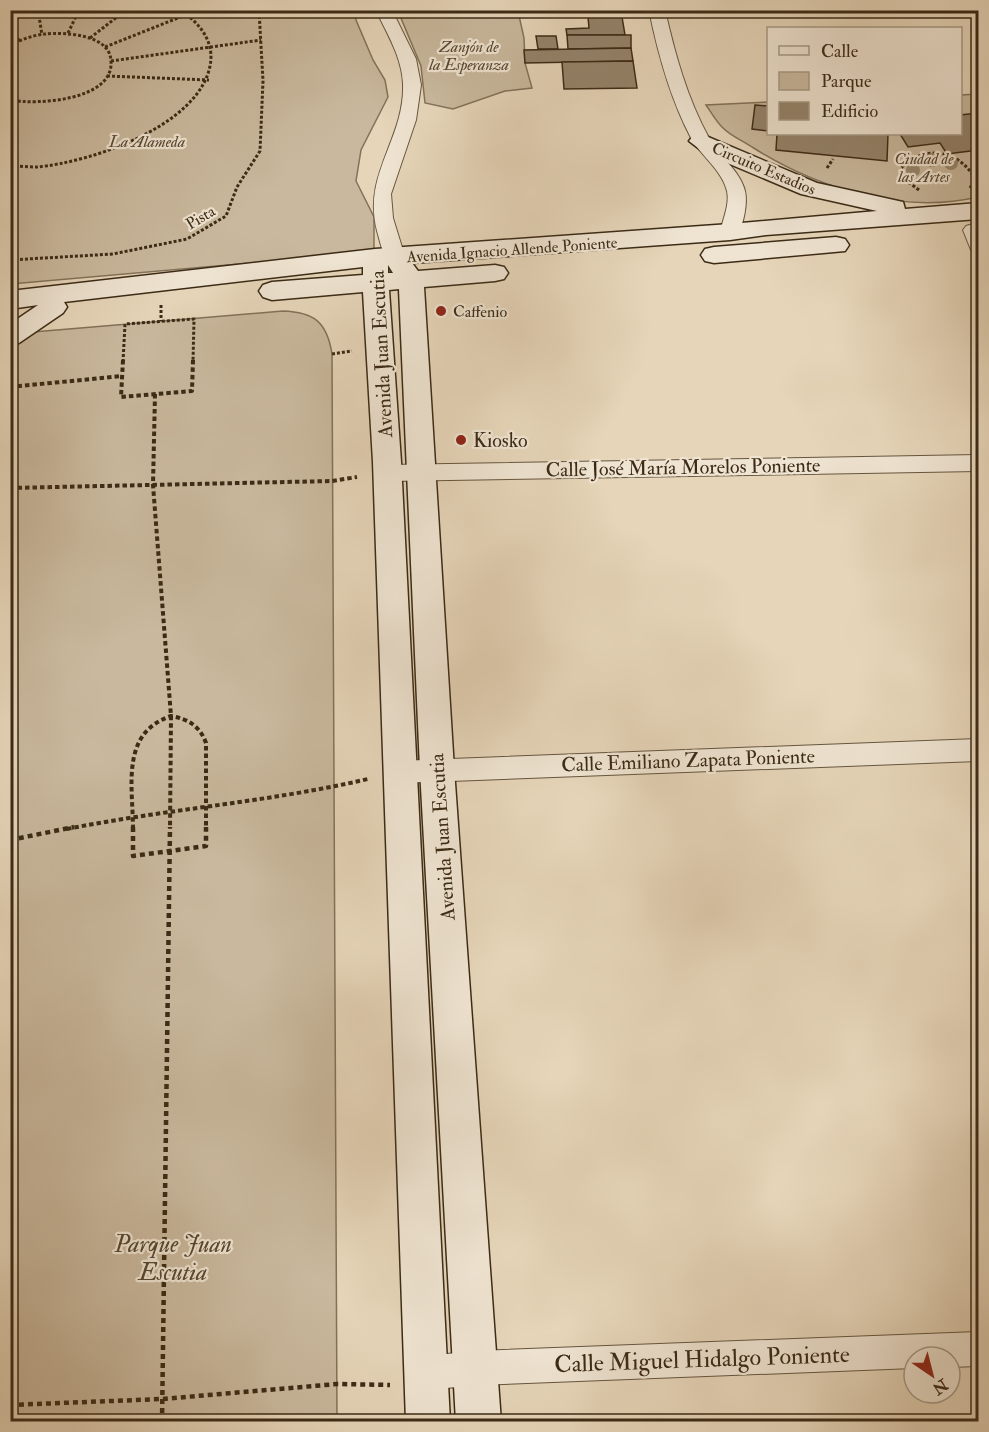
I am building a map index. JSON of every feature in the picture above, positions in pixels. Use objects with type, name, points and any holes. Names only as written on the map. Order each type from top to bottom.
[{"type":"main road","name":"Circuito Estadios","points":[[701,141],[714,149],[810,189],[929,204]]},
{"type":"main road","name":"Avenida Ignacio Allende Poniente","points":[[386,278],[929,204],[974,222]]},
{"type":"main road","name":"Avenida Ignacio Allende Poniente","points":[[553,268],[849,244],[974,222]]},
{"type":"main road","name":"Avenida Ignacio Allende Poniente","points":[[10,300],[517,271]]},
{"type":"main road","points":[[10,317],[54,307],[328,287],[352,297],[386,278]]},
{"type":"main road","name":"Avenida Juan Escutia","points":[[386,278],[381,348],[404,471],[398,772],[428,1422]]},
{"type":"main road","name":"Avenida Juan Escutia","points":[[386,278],[404,471],[437,770],[479,1422]]},
{"type":"main road","points":[[10,338],[54,307]]},
{"type":"street","points":[[384,10],[398,44],[407,58],[412,75],[404,128],[382,194],[389,240],[386,278]]},
{"type":"street","name":"Circuito Estadios","points":[[657,10],[671,71],[684,107],[701,141],[713,158],[728,171],[736,193],[730,232]]},
{"type":"street","name":"Calle José María Morelos Poniente","points":[[404,471],[978,463]]},
{"type":"street","name":"Calle Emiliano Zapata Poniente","points":[[398,772],[978,750]]},
{"type":"street","name":"Calle Miguel Hidalgo Poniente","points":[[426,1380],[477,1368],[978,1348]]},
{"type":"path","points":[[39,10],[42,35]]},
{"type":"path","points":[[68,33],[79,10]]},
{"type":"path","points":[[90,38],[126,10]]},
{"type":"path","points":[[10,166],[40,167],[100,153],[151,132],[196,101],[210,80],[213,71],[212,47],[200,28],[180,10]]},
{"type":"path","points":[[105,46],[198,10]]},
{"type":"path","name":"Pista","points":[[10,260],[113,254],[187,239],[226,216],[237,187],[260,151],[263,81],[259,10]]},
{"type":"path","points":[[10,32],[20,41]]},
{"type":"path","points":[[10,45],[42,35],[68,33],[90,38],[105,46],[110,54],[111,62],[107,76],[95,87],[79,95],[60,101],[37,104],[10,100]]},
{"type":"path","points":[[111,62],[261,40]]},
{"type":"path","points":[[107,76],[210,80]]},
{"type":"path","points":[[10,106],[16,102]]},
{"type":"path","points":[[929,204],[903,177],[901,168],[907,159],[918,154],[932,152],[948,154],[962,160],[972,169],[975,178],[972,188],[974,222]]},
{"type":"path","points":[[972,169],[978,159]]},
{"type":"path","points":[[194,319],[192,392],[155,394],[121,397],[125,324],[194,319]]},
{"type":"path","points":[[10,387],[122,376]]},
{"type":"path","points":[[155,394],[153,485],[171,716],[162,1422]]},
{"type":"path","points":[[10,489],[332,480],[404,471]]},
{"type":"path","points":[[171,716],[189,720],[199,728],[204,738],[206,805],[207,846],[133,856],[133,757],[136,743],[148,727],[171,716]]},
{"type":"path","points":[[10,840],[132,816],[333,787],[398,772]]},
{"type":"path","points":[[10,1405],[162,1399],[337,1384],[426,1380]]},
{"type":"green space","name":"La Alameda","points":[[11,11],[355,11],[356,20],[373,60],[385,80],[388,97],[361,150],[356,181],[374,217],[374,252],[11,284]]},
{"type":"green space","name":"Zanjón de la Esperanza","points":[[398,11],[518,11],[524,38],[525,63],[532,88],[505,91],[453,109],[425,103],[421,66]]},
{"type":"green space","name":"Ciudad de las Artes","points":[[978,94],[978,197],[949,202],[919,203],[890,200],[832,186],[804,175],[728,133],[706,105],[767,102],[767,135],[962,135],[962,95]]},
{"type":"green space","name":"Parque Juan Escutia","points":[[283,311],[303,314],[317,321],[327,334],[332,354],[337,1421],[11,1422],[11,340],[33,332]]},
{"type":"building","points":[[574,10],[621,10],[622,17],[574,17]]},
{"type":"building","points":[[588,17],[622,17],[625,35],[567,35],[566,29],[589,28]]},
{"type":"building","points":[[567,35],[631,35],[631,48],[568,49]]},
{"type":"building","points":[[536,36],[556,36],[558,49],[538,49]]},
{"type":"building","points":[[631,48],[633,61],[525,63],[524,50]]},
{"type":"building","points":[[633,61],[637,88],[564,89],[562,62]]},
{"type":"building","points":[[755,105],[767,106],[767,131],[752,129]]},
{"type":"building","points":[[978,113],[978,150],[947,154],[940,143],[908,147],[901,135],[962,135],[962,115]]},
{"type":"building","points":[[777,135],[888,135],[887,161],[776,150]]},
{"type":"place","name":"Caffenio","points":[[441,311]]},
{"type":"place","name":"Kiosko","points":[[461,440]]}]
